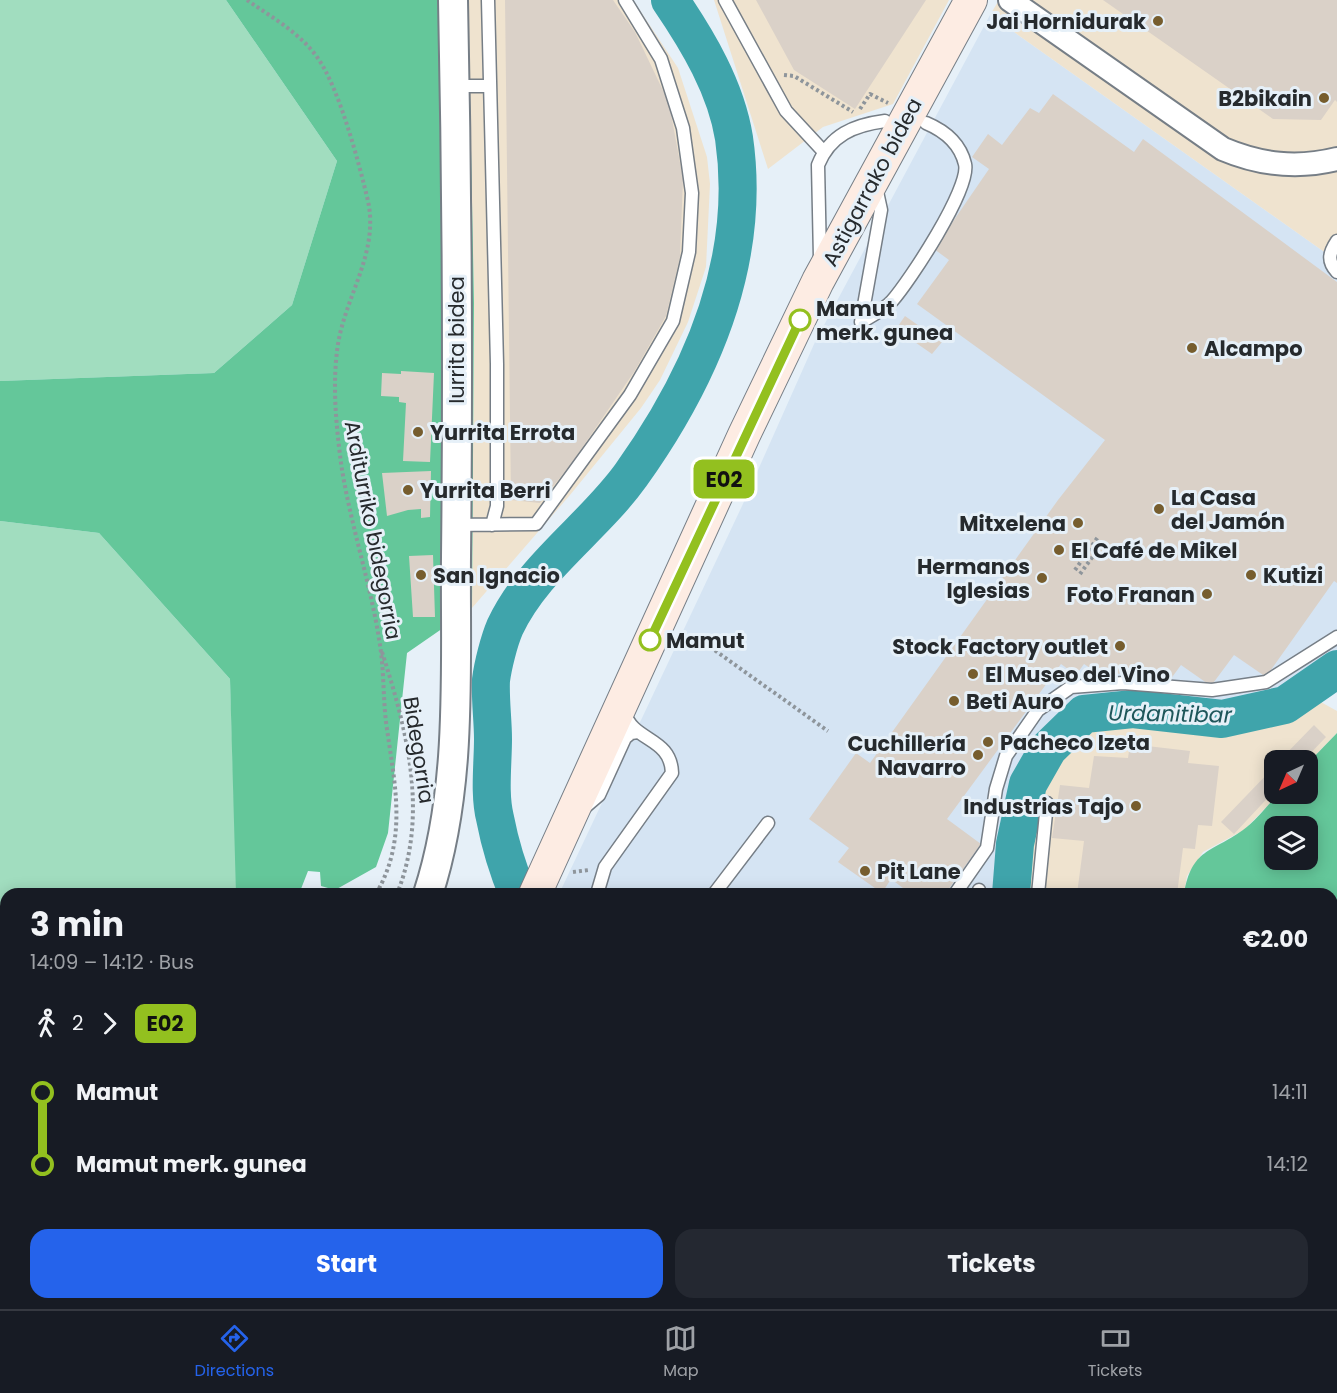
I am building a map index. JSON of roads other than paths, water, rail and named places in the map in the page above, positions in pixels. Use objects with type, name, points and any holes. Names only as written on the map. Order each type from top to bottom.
[{"type":"main road","name":"Astigarrako bidea","points":[[540,883],[744,435],[818,281],[873,176],[971,0]]},
{"type":"street","name":"Iurrita bidea","points":[[430,888],[443,837],[450,786],[455,689],[457,525],[453,0]]},
{"type":"street","points":[[1010,0],[1223,149],[1251,160],[1281,165],[1301,165],[1337,159]]},
{"type":"lane","points":[[488,0],[497,364],[497,506],[492,525]]},
{"type":"lane","points":[[457,525],[536,524],[630,395],[673,321],[689,252],[692,193],[683,128],[661,59],[625,0]]},
{"type":"lane","points":[[725,0],[786,111],[824,152]]},
{"type":"lane","points":[[455,86],[490,86]]},
{"type":"lane","points":[[818,281],[821,226],[818,165],[824,152],[848,130],[866,123],[885,121]]},
{"type":"lane","points":[[873,176],[881,210],[861,322],[891,303],[916,269],[961,191],[966,166],[956,144],[943,130],[926,123]]},
{"type":"lane","points":[[1337,241],[1330,251],[1330,261],[1337,272]]},
{"type":"lane","points":[[960,888],[987,848],[996,789],[1006,756],[1038,710],[1071,687],[1123,683],[1212,690],[1266,682],[1337,637]]},
{"type":"lane","points":[[599,888],[605,867],[672,773],[671,760],[661,746],[638,732],[626,719],[622,701]]},
{"type":"lane","points":[[566,824],[599,795],[625,738],[631,733],[638,732]]},
{"type":"lane","points":[[1039,888],[1047,802]]},
{"type":"lane","points":[[719,888],[768,823]]},
{"type":"waterway","points":[[516,888],[502,847],[492,799],[491,680],[505,627],[531,585],[616,494],[656,437],[699,358],[716,316],[728,273],[735,229],[738,184],[730,119],[718,83],[691,32],[670,0]]},
{"type":"waterway","name":"Urdanitibar","points":[[1011,888],[1015,844],[1028,784],[1048,749],[1084,714],[1133,709],[1222,719],[1285,705],[1337,669]]},
{"type":"place","name":"Jai Hornidurak","points":[[1158,21]]},
{"type":"place","name":"B2bikain","points":[[1324,98]]},
{"type":"place","name":"Mamut merk. gunea","points":[[800,320]]},
{"type":"place","name":"Alcampo","points":[[1192,348]]},
{"type":"place","name":"Yurrita Errota","points":[[418,432]]},
{"type":"place","name":"Yurrita Berri","points":[[408,490]]},
{"type":"place","name":"La Casa del Jamón","points":[[1159,509]]},
{"type":"place","name":"Mitxelena","points":[[1078,523]]},
{"type":"place","name":"El Café de Mikel","points":[[1059,550]]},
{"type":"place","name":"San Ignacio","points":[[421,575]]},
{"type":"place","name":"Kutizi","points":[[1251,575]]},
{"type":"place","name":"Hermanos Iglesias","points":[[1042,578]]},
{"type":"place","name":"Foto Franan","points":[[1207,594]]},
{"type":"place","name":"Mamut","points":[[650,640]]},
{"type":"place","name":"Stock Factory outlet","points":[[1120,646]]},
{"type":"place","name":"El Museo del Vino","points":[[973,674]]},
{"type":"place","name":"Beti Auro","points":[[954,701]]},
{"type":"place","name":"Pacheco Izeta","points":[[988,742]]},
{"type":"place","name":"Cuchillería Navarro","points":[[978,755]]},
{"type":"place","name":"Industrias Tajo","points":[[1136,806]]},
{"type":"place","name":"Pit Lane","points":[[865,871]]}]
